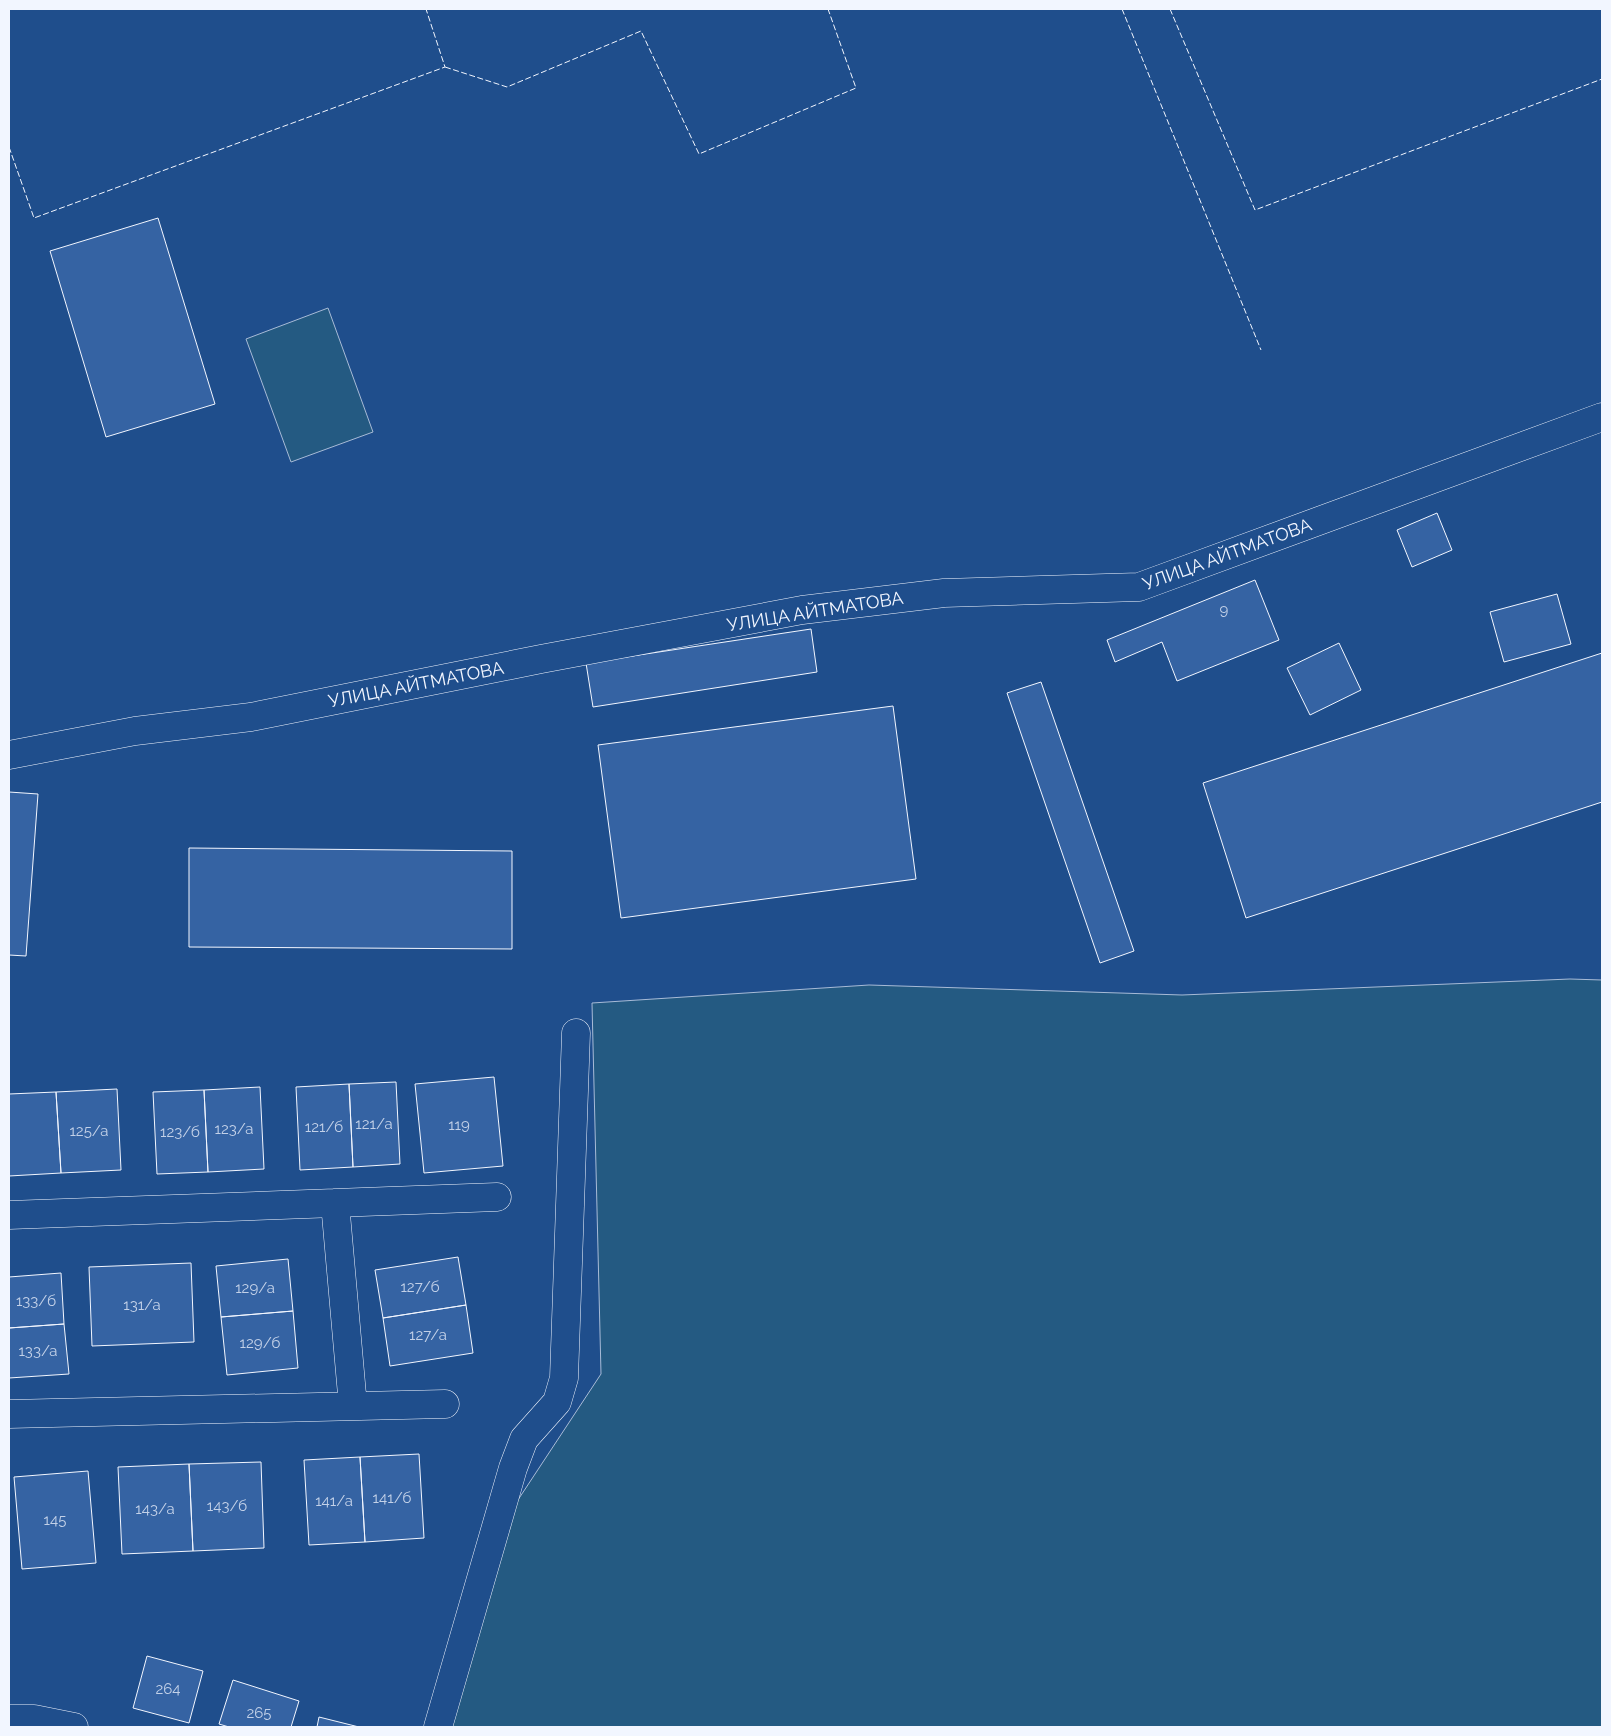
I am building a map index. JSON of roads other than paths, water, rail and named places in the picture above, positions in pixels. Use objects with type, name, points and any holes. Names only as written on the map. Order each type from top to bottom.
[{"type":"street","name":"УЛИЦА АЙТМАТОВА","points":[[9,755],[135,731],[251,717],[541,659],[802,610],[944,593],[1139,587],[1602,417]]},
{"type":"street","points":[[438,1727],[513,1468],[524,1439],[557,1402],[564,1378],[576,1033]]},
{"type":"street","points":[[9,1215],[497,1197]]},
{"type":"street","points":[[335,1203],[353,1406]]},
{"type":"street","points":[[9,1414],[445,1404]]},
{"type":"street","points":[[9,1718],[34,1719],[74,1727]]}]
